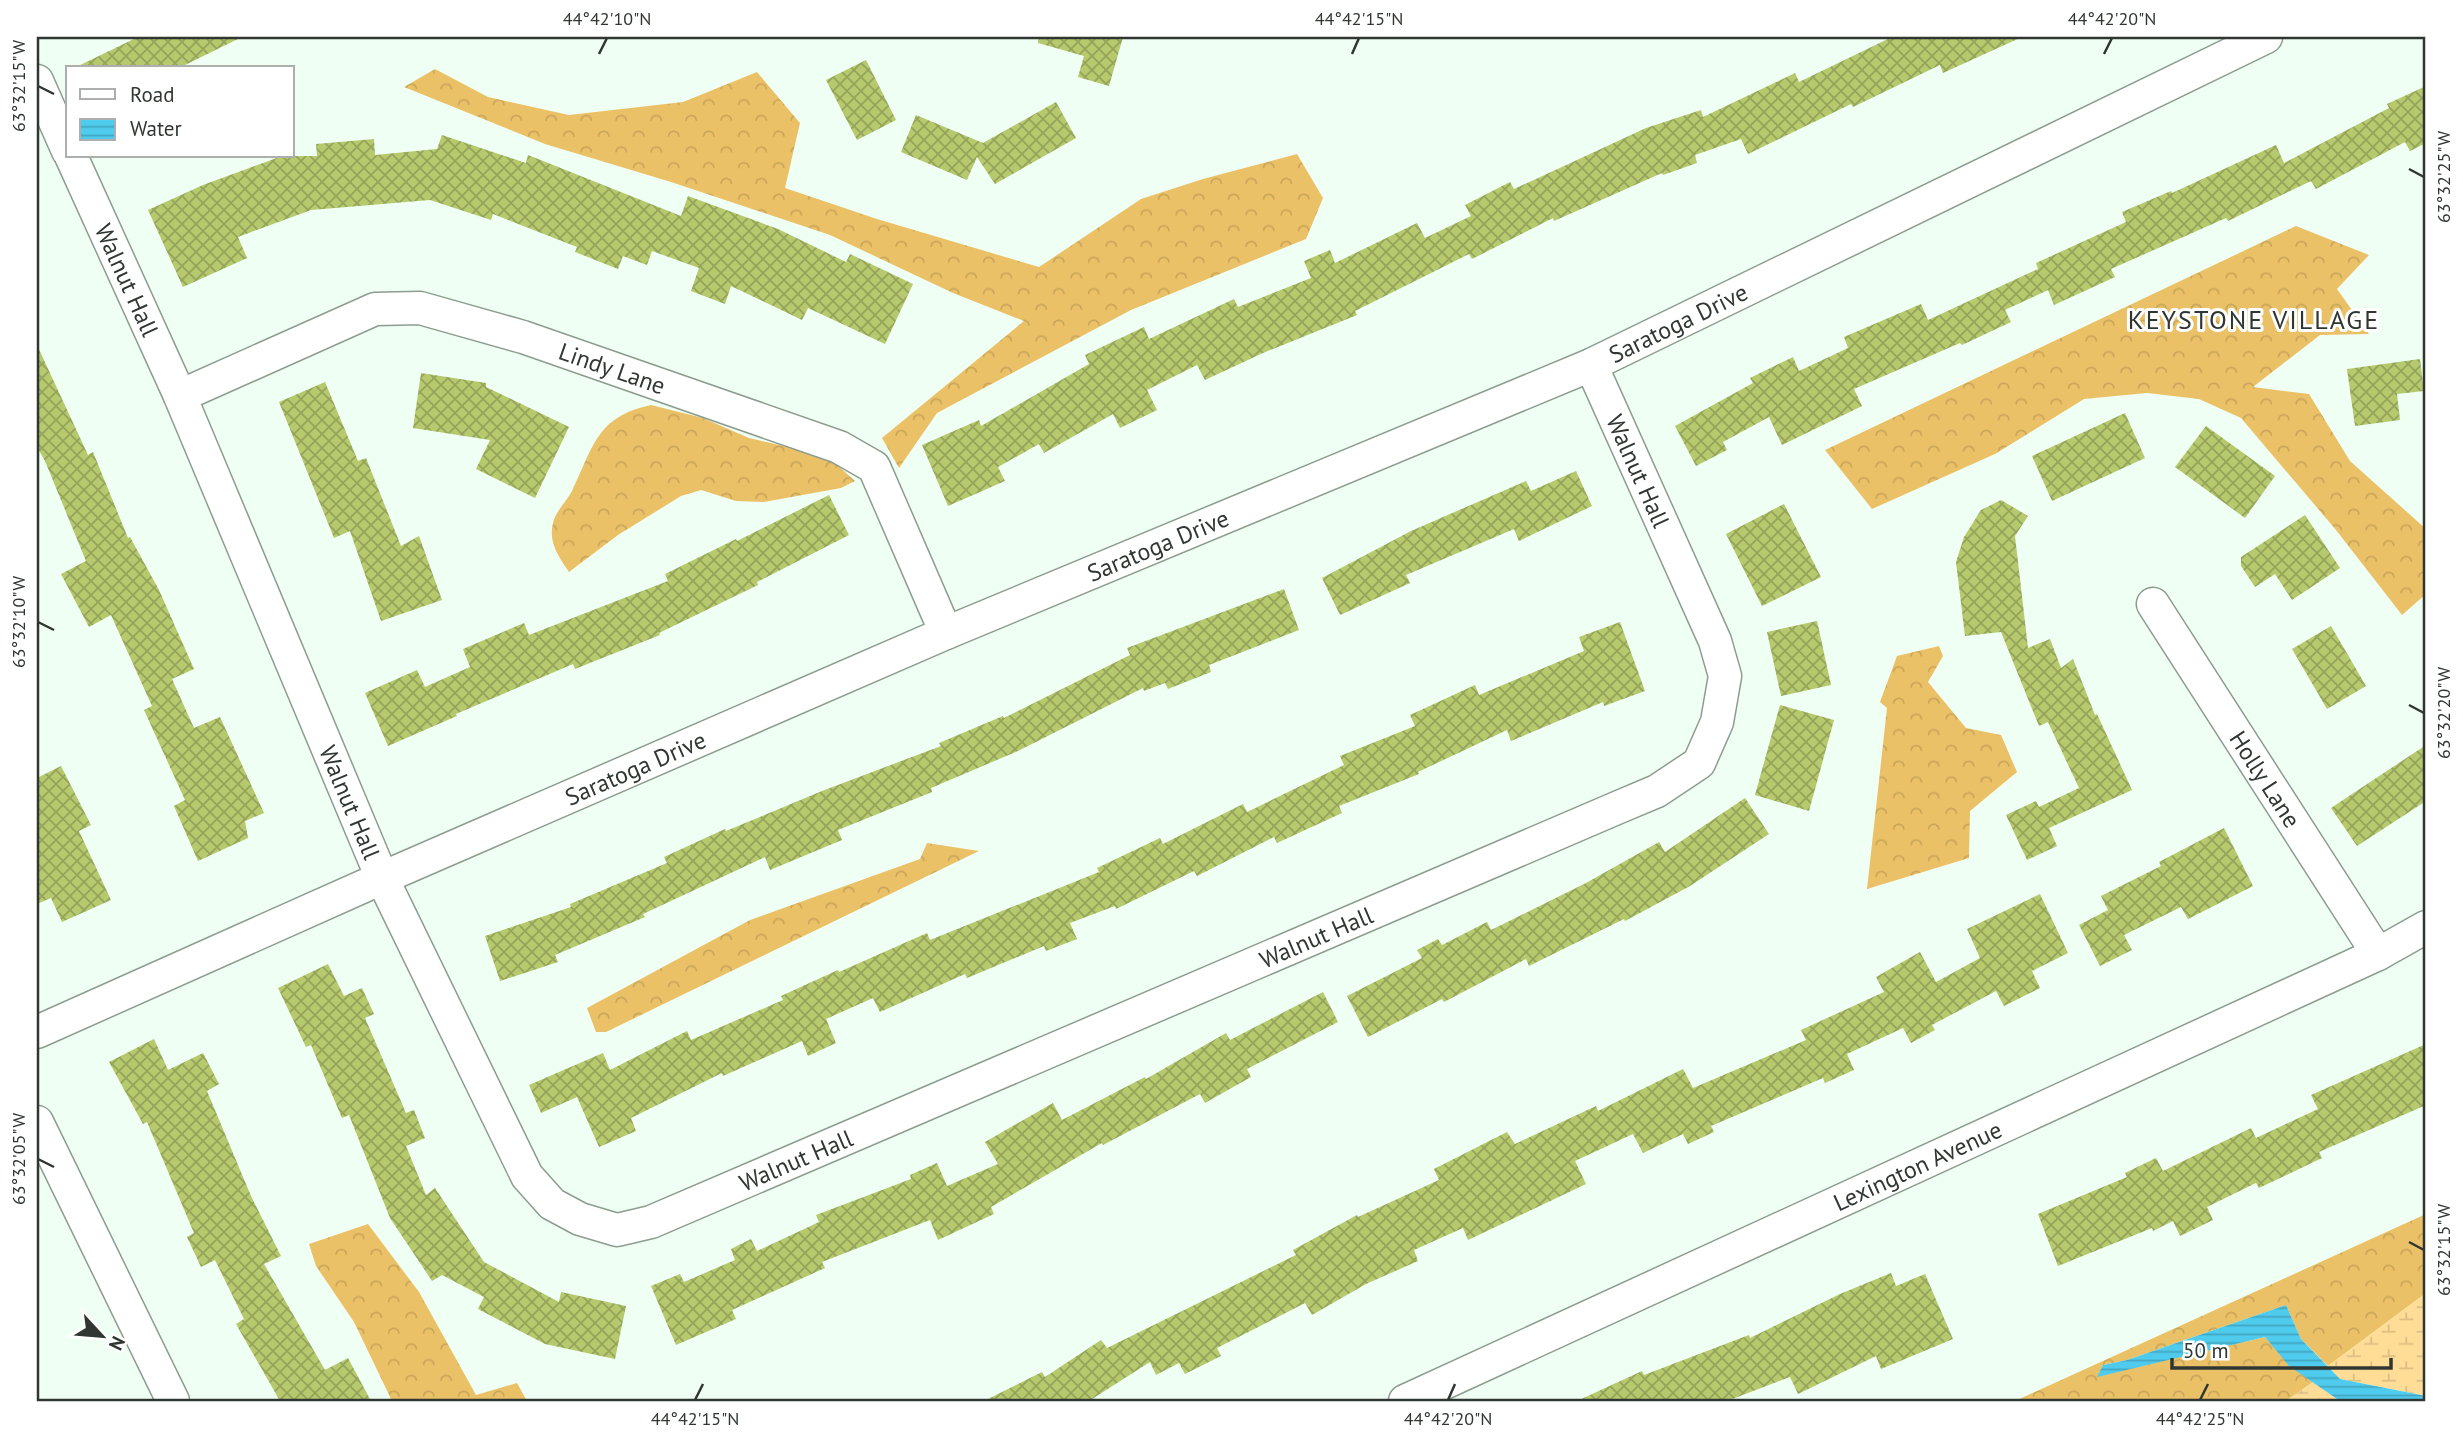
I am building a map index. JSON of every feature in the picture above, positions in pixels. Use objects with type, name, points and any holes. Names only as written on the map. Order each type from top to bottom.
[{"type":"street","name":"Saratoga Drive","points":[[37,1032],[382,878],[946,633],[1591,365],[2266,37]]},
{"type":"street","points":[[37,81],[66,146]]},
{"type":"street","name":"Walnut Hall","points":[[72,158],[180,396],[382,878],[527,1176],[552,1204],[580,1219],[617,1230],[650,1222],[1644,797],[1699,763],[1717,722],[1725,676],[1715,641],[1591,365]]},
{"type":"street","name":"Lindy Lane","points":[[180,396],[375,309],[420,308],[523,337],[839,447],[874,467],[946,633]]},
{"type":"street","name":"Holly Lane","points":[[2152,604],[2378,954]]},
{"type":"street","name":"Lexington Avenue","points":[[1405,1401],[2378,954],[2426,927]]},
{"type":"street","points":[[37,1122],[173,1401]]},
{"type":"green space","points":[[435,69],[488,97],[569,115],[683,102],[757,72],[800,123],[785,188],[877,219],[1039,267],[1141,199],[1297,154],[1323,198],[1306,239],[1131,310],[937,413],[899,468],[882,438],[1024,321],[953,293],[830,235],[671,182],[545,144],[404,87]]},
{"type":"green space","points":[[2296,226],[2369,255],[2337,289],[2369,334],[2320,335],[2253,387],[2309,394],[2350,461],[2426,529],[2426,594],[2402,615],[2336,530],[2241,418],[2199,399],[2147,393],[2084,399],[1995,454],[1872,509],[1825,450]]},
{"type":"green space","points":[[651,405],[703,418],[749,438],[818,454],[834,462],[855,481],[841,488],[764,502],[736,501],[701,490],[681,496],[618,535],[569,572],[553,543],[552,530],[556,515],[572,491],[599,436],[619,417]]},
{"type":"green space","points":[[1939,646],[1943,656],[1928,682],[1966,728],[2001,735],[2017,772],[1970,811],[1969,858],[1867,889],[1887,708],[1880,702],[1897,656]]},
{"type":"green space","points":[[927,843],[979,851],[606,1032],[596,1032],[587,1008],[750,920],[920,859]]},
{"type":"green space","points":[[2426,1214],[2426,1293],[2328,1366],[2301,1339],[2286,1305],[2127,1360],[2103,1365],[2098,1376],[2265,1337],[2289,1365],[2313,1382],[2286,1401],[2015,1401]]},
{"type":"green space","points":[[368,1224],[419,1292],[476,1395],[517,1383],[527,1401],[392,1401],[354,1322],[316,1266],[309,1244]]},
{"type":"green space","points":[[2426,1293],[2426,1396],[2340,1379],[2328,1366]]},
{"type":"green space","points":[[2313,1382],[2340,1401],[2286,1401]]},
{"type":"water","points":[[2286,1305],[2301,1339],[2340,1379],[2426,1396],[2426,1401],[2340,1401],[2289,1366],[2265,1337],[2097,1377],[2103,1365],[2127,1360]]},
{"type":"building","points":[[138,37],[242,37],[183,66],[78,66]]},
{"type":"building","points":[[1039,37],[1123,37],[1109,86],[1078,77],[1084,56],[1038,43]]},
{"type":"building","points":[[1892,37],[2022,37],[1943,73],[1940,65],[1748,154],[1741,139],[1695,155],[1697,163],[1663,175],[1662,173],[1554,221],[1553,218],[1472,259],[1469,254],[1355,311],[1357,315],[1205,380],[1197,365],[1147,390],[1157,410],[1120,428],[1113,414],[1044,453],[1039,444],[998,467],[1005,481],[948,506],[922,445],[979,420],[981,426],[1089,364],[1085,355],[1144,327],[1149,339],[1234,299],[1238,307],[1311,278],[1304,261],[1330,250],[1335,263],[1417,223],[1425,238],[1471,216],[1465,205],[1510,182],[1514,189],[1646,128],[1701,110],[1703,117],[1795,73],[1799,82]]},
{"type":"building","points":[[866,60],[896,120],[857,140],[826,80]]},
{"type":"building","points":[[2426,86],[2426,143],[2410,151],[2405,142],[2316,189],[2311,181],[2228,221],[2226,218],[2111,269],[2115,277],[2054,305],[2048,290],[2005,310],[2011,322],[1854,389],[1862,406],[1782,445],[1769,417],[1723,442],[1727,450],[1696,466],[1675,426],[1753,383],[1750,378],[1793,357],[1799,371],[1848,348],[1844,337],[1921,304],[1928,320],[2038,269],[2036,263],[2126,222],[2122,212],[2171,191],[2172,193],[2276,145],[2284,163],[2389,108],[2387,104]]},
{"type":"building","points":[[1056,102],[1076,138],[995,184],[977,157],[967,180],[901,152],[916,115],[983,143]]},
{"type":"building","points":[[442,135],[526,163],[528,155],[681,216],[688,196],[778,229],[846,262],[850,254],[913,284],[885,344],[808,308],[802,320],[731,286],[725,304],[691,291],[699,268],[652,251],[647,265],[623,256],[618,269],[575,252],[577,247],[493,214],[491,220],[430,200],[311,210],[238,237],[247,258],[183,287],[148,210],[203,185],[277,158],[317,156],[316,144],[374,139],[375,155],[437,149]]},
{"type":"building","points":[[37,345],[88,455],[93,452],[128,538],[130,537],[159,590],[194,669],[172,679],[194,728],[220,717],[264,813],[245,821],[248,838],[198,861],[174,806],[185,800],[144,710],[152,706],[111,615],[89,627],[61,574],[86,561],[37,447]]},
{"type":"building","points":[[2420,359],[2424,391],[2397,394],[2400,420],[2355,426],[2347,369]]},
{"type":"building","points":[[421,373],[486,383],[486,387],[569,427],[535,498],[476,469],[490,440],[413,428]]},
{"type":"building","points":[[325,382],[358,461],[366,458],[401,546],[419,536],[442,600],[381,621],[350,531],[334,538],[279,402]]},
{"type":"building","points":[[2125,413],[2145,458],[2052,501],[2032,456]]},
{"type":"building","points":[[2206,426],[2275,476],[2245,518],[2175,467]]},
{"type":"building","points":[[1576,471],[1592,506],[1519,541],[1514,529],[1406,575],[1410,583],[1340,615],[1322,578],[1411,531],[1526,481],[1531,491]]},
{"type":"building","points":[[829,495],[849,535],[757,582],[758,585],[659,633],[660,635],[575,669],[573,664],[388,746],[365,693],[417,670],[425,687],[470,667],[463,649],[524,623],[529,635],[668,581],[665,574]]},
{"type":"building","points":[[2001,500],[2028,516],[2015,536],[2028,648],[2050,639],[2061,668],[2073,659],[2095,715],[2097,714],[2132,790],[2049,828],[2057,846],[2027,860],[2006,815],[2036,801],[2039,807],[2079,788],[2048,722],[2039,726],[2001,632],[1965,636],[1956,562],[1964,537],[1981,510]]},
{"type":"building","points":[[1784,504],[1821,577],[1762,606],[1726,534]]},
{"type":"building","points":[[2305,515],[2340,568],[2292,600],[2275,574],[2255,587],[2241,566],[2241,557]]},
{"type":"building","points":[[1284,589],[1299,630],[1209,665],[1211,672],[1168,689],[1165,683],[1144,691],[1143,688],[1018,751],[931,788],[932,792],[838,830],[842,840],[770,870],[765,857],[643,914],[645,917],[555,955],[558,962],[500,981],[485,936],[571,907],[570,904],[667,863],[664,857],[725,829],[726,831],[941,746],[939,743],[1003,716],[1004,718],[1130,655],[1127,648]]},
{"type":"building","points":[[1817,621],[1831,685],[1781,696],[1767,632]]},
{"type":"building","points":[[1620,622],[1645,691],[1604,706],[1603,702],[1511,741],[1507,730],[1418,772],[1419,774],[1339,806],[1342,813],[1277,843],[1274,837],[1197,876],[1194,871],[1116,909],[1115,906],[1070,923],[1077,939],[1046,951],[1044,946],[967,978],[965,974],[880,1012],[873,998],[826,1019],[836,1043],[808,1056],[802,1041],[723,1076],[722,1073],[631,1118],[636,1131],[599,1147],[577,1097],[541,1113],[529,1085],[603,1053],[610,1070],[687,1031],[691,1040],[783,1000],[781,996],[838,970],[839,972],[927,933],[930,940],[1099,872],[1097,868],[1160,838],[1163,844],[1243,804],[1247,812],[1344,765],[1340,756],[1415,726],[1410,715],[1475,685],[1479,695],[1584,651],[1579,637]]},
{"type":"building","points":[[2331,626],[2366,686],[2327,709],[2292,649]]},
{"type":"building","points":[[1780,705],[1834,720],[1809,811],[1755,795]]},
{"type":"building","points":[[2426,745],[2426,801],[2357,846],[2331,808]]},
{"type":"building","points":[[61,766],[91,825],[79,831],[111,900],[62,922],[51,898],[37,904],[37,778]]},
{"type":"building","points":[[1745,798],[1769,834],[1690,886],[1625,921],[1624,919],[1529,966],[1526,959],[1444,1002],[1442,999],[1368,1037],[1347,996],[1422,958],[1417,950],[1438,939],[1442,945],[1487,922],[1491,930],[1586,883],[1659,842],[1665,852]]},
{"type":"building","points":[[2224,828],[2253,886],[2188,919],[2181,907],[2124,935],[2132,950],[2100,966],[2079,925],[2108,910],[2101,896],[2161,866],[2159,862]]},
{"type":"building","points":[[2040,894],[2068,953],[2032,971],[2040,988],[2004,1006],[1996,991],[1932,1025],[1935,1030],[1911,1043],[1903,1028],[1847,1054],[1854,1070],[1825,1083],[1823,1078],[1711,1126],[1714,1132],[1688,1144],[1683,1134],[1643,1153],[1633,1134],[1575,1161],[1586,1184],[1468,1240],[1463,1228],[1414,1250],[1418,1261],[1366,1284],[1312,1315],[1305,1303],[1217,1348],[1221,1356],[1185,1374],[1179,1363],[1156,1375],[1150,1362],[1089,1401],[984,1401],[1042,1372],[1045,1377],[1101,1340],[1107,1348],[1296,1255],[1293,1250],[1357,1215],[1358,1217],[1439,1180],[1434,1169],[1507,1132],[1515,1144],[1596,1106],[1598,1111],[1683,1069],[1693,1088],[1806,1040],[1801,1030],[1884,992],[1876,977],[1920,952],[1936,982],[1980,958],[1967,929]]},
{"type":"building","points":[[328,964],[344,996],[362,988],[374,1014],[365,1018],[406,1113],[414,1110],[425,1138],[406,1146],[426,1195],[435,1188],[484,1262],[559,1302],[561,1292],[626,1306],[615,1359],[545,1344],[478,1309],[484,1297],[442,1275],[432,1281],[390,1218],[349,1115],[342,1118],[311,1045],[306,1047],[278,988]]},
{"type":"building","points":[[1323,992],[1338,1022],[1247,1069],[1251,1077],[1205,1103],[1200,1094],[1103,1145],[1102,1143],[991,1207],[994,1214],[938,1240],[930,1220],[822,1262],[825,1268],[732,1310],[736,1319],[676,1345],[651,1286],[680,1274],[684,1282],[735,1260],[731,1249],[751,1239],[757,1251],[819,1222],[816,1215],[911,1179],[910,1175],[937,1163],[947,1186],[998,1164],[985,1142],[1053,1103],[1062,1120],[1145,1077],[1146,1079],[1226,1033],[1230,1040]]},
{"type":"building","points":[[154,1039],[168,1070],[203,1053],[219,1084],[207,1091],[251,1196],[281,1256],[264,1264],[325,1370],[348,1358],[371,1401],[280,1401],[236,1324],[244,1319],[215,1260],[201,1267],[187,1237],[194,1233],[147,1122],[143,1124],[109,1062]]},
{"type":"building","points":[[2426,1044],[2426,1105],[2319,1152],[2322,1158],[2259,1188],[2256,1183],[2207,1207],[2213,1220],[2180,1236],[2173,1221],[2058,1266],[2038,1214],[2127,1177],[2125,1173],[2156,1158],[2163,1171],[2251,1128],[2256,1138],[2318,1109],[2311,1095]]},
{"type":"building","points":[[1891,1273],[1896,1286],[1925,1274],[1953,1339],[1881,1369],[1876,1356],[1798,1394],[1790,1377],[1727,1401],[1577,1401],[1642,1371],[1644,1375],[1749,1335],[1750,1338],[1840,1294]]},
{"type":"district","name":"KEYSTONE VILLAGE","points":[[2254,319]]}]
